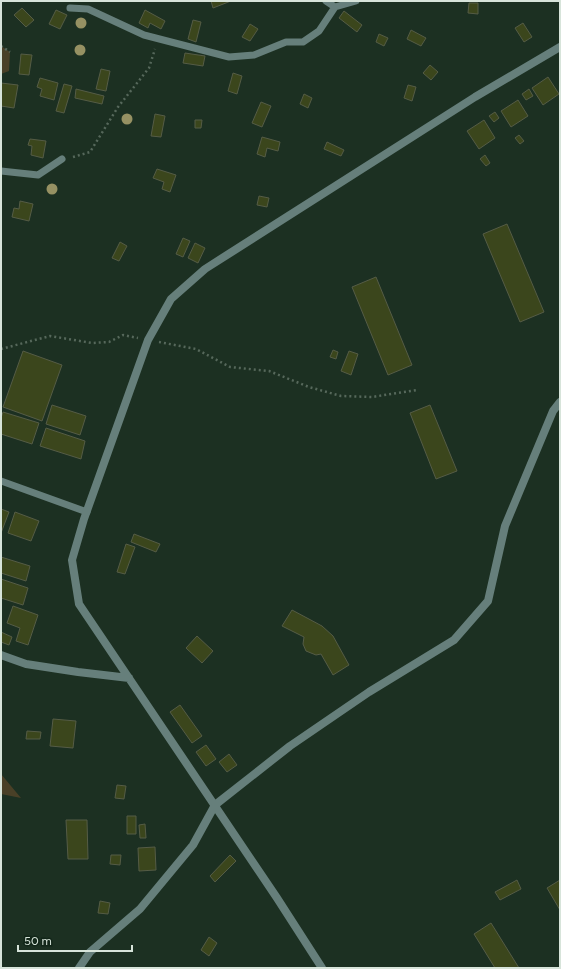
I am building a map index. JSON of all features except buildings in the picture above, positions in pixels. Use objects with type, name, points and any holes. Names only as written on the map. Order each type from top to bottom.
[{"type":"street","points":[[322,968],[215,805],[79,604],[72,560],[87,512],[148,340],[171,299],[205,269],[475,97],[560,46]]},
{"type":"street","points":[[79,968],[90,952],[140,909],[192,845],[215,805],[290,746],[369,692],[454,640],[488,601],[505,526],[553,411],[560,402]]},
{"type":"street","points":[[1,655],[26,664],[129,678]]},
{"type":"lane","points":[[326,1],[335,8]]},
{"type":"lane","points":[[70,8],[88,9],[144,35],[229,57],[254,55],[286,42],[303,42],[318,31],[335,8],[356,1]]},
{"type":"lane","points":[[1,171],[38,175],[62,160]]},
{"type":"lane","points":[[1,481],[87,512]]},
{"type":"path","points":[[62,160],[90,152],[118,107],[149,68],[159,39]]},
{"type":"path","points":[[1,46],[10,52]]},
{"type":"path","points":[[1,349],[50,336],[92,343],[109,342],[123,335],[196,349],[230,367],[268,371],[309,387],[341,396],[372,397],[416,390]]},
{"type":"shaded area","points":[[1,46],[10,52],[9,71],[1,74]]},
{"type":"shaded area","points":[[1,774],[21,798],[1,794]]}]
